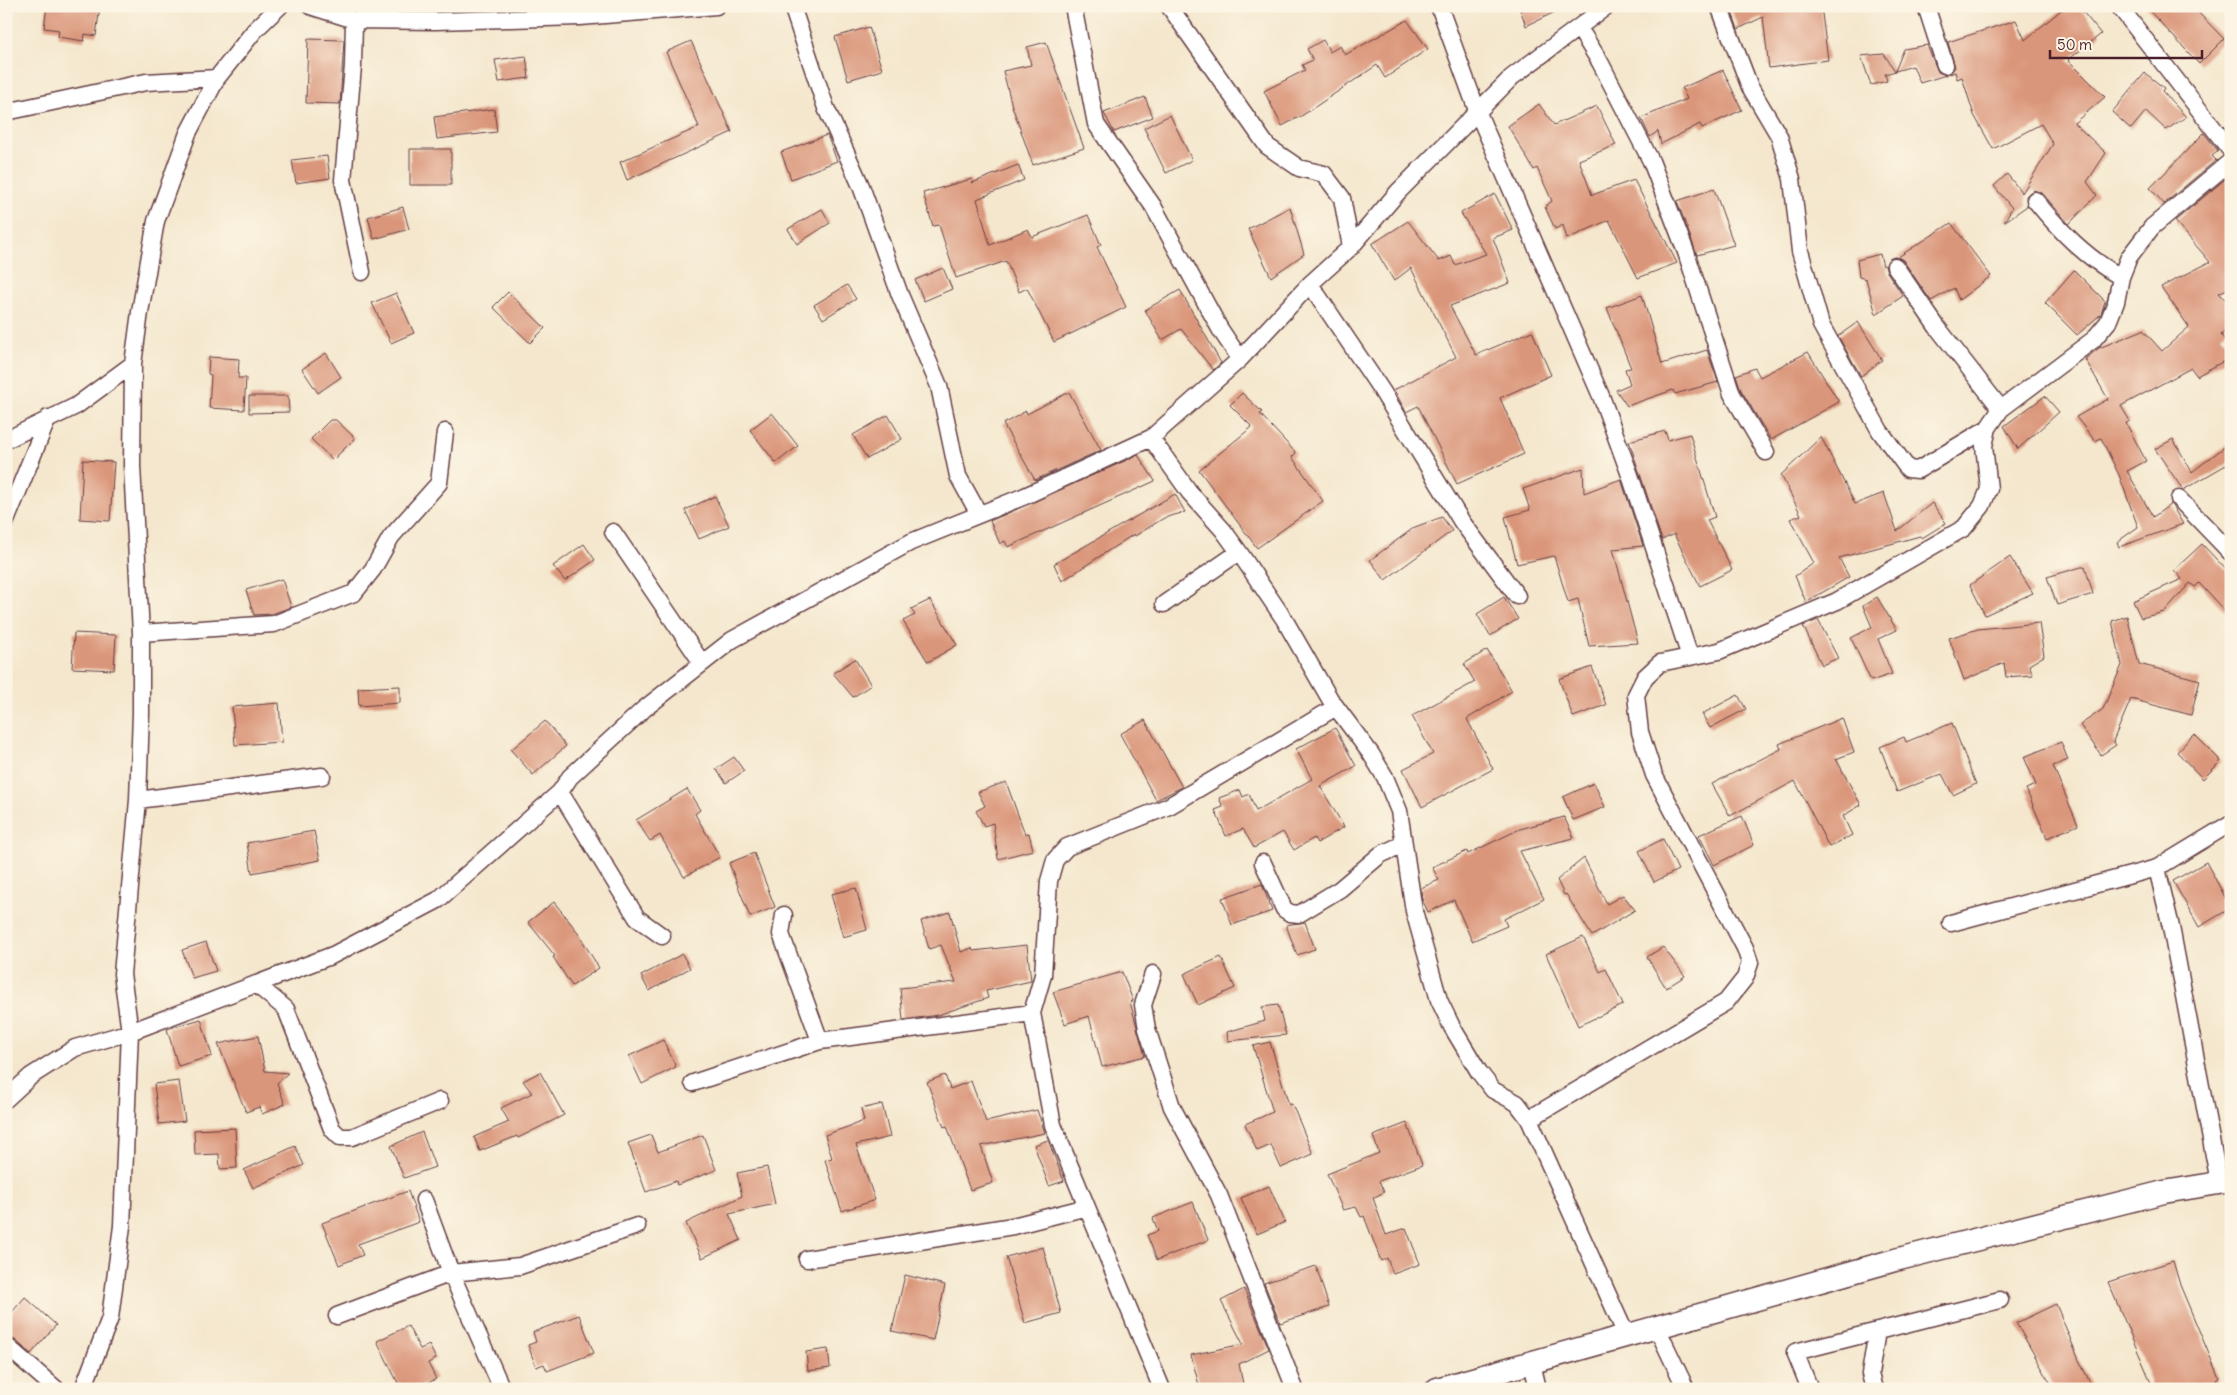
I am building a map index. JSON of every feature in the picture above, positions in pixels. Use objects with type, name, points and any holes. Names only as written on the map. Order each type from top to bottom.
[{"type":"street","points":[[83,1389],[110,1318],[122,1226],[130,1032],[122,974],[138,800],[141,633],[132,466],[133,364],[156,221],[188,134],[217,78],[254,30],[280,6]]},
{"type":"street","points":[[310,6],[354,20],[435,22],[570,18],[716,6]]},
{"type":"street","points":[[792,6],[826,108],[861,186],[900,295],[939,386],[958,476],[979,514]]},
{"type":"street","points":[[1073,6],[1096,124],[1153,206],[1220,330],[1240,359]]},
{"type":"street","points":[[1169,6],[1267,146],[1299,168],[1324,174],[1342,198],[1351,247]]},
{"type":"street","points":[[1439,6],[1478,113],[1601,396],[1630,475],[1690,657]]},
{"type":"street","points":[[6,1099],[31,1076],[75,1048],[130,1032],[333,955],[438,900],[560,792],[570,778],[644,709],[732,640],[911,542],[1025,496],[1151,438],[1240,359],[1310,284],[1351,247],[1398,192],[1512,77],[1607,6]]},
{"type":"street","points":[[1719,6],[1750,88],[1779,136],[1792,179],[1800,251],[1821,325],[1880,431],[1901,462],[1908,469],[1918,470],[1988,428]]},
{"type":"street","points":[[1926,6],[1946,65]]},
{"type":"street","points":[[2119,6],[2231,151]]},
{"type":"street","points":[[354,20],[343,180],[362,272]]},
{"type":"street","points":[[1579,28],[1600,62],[1651,161],[1686,252],[1732,394],[1766,452]]},
{"type":"street","points":[[6,112],[146,82],[217,78]]},
{"type":"street","points":[[1529,1119],[1726,1002],[1746,978],[1750,963],[1745,948],[1654,775],[1640,732],[1636,695],[1645,677],[1660,663],[1719,650],[1837,601],[1964,528],[1982,506],[1989,489],[1984,446],[1988,428],[2001,409],[2093,340],[2108,322],[2129,257],[2152,226],[2231,161]]},
{"type":"street","points":[[2035,200],[2074,244],[2101,266],[2121,277]]},
{"type":"street","points":[[1895,266],[1938,327],[2001,409]]},
{"type":"street","points":[[1310,284],[1382,391],[1462,522],[1517,596]]},
{"type":"street","points":[[6,440],[76,406],[133,364]]},
{"type":"street","points":[[6,521],[48,418]]},
{"type":"street","points":[[141,633],[274,624],[354,593],[373,569],[391,537],[439,483],[445,432]]},
{"type":"street","points":[[1151,438],[1190,493],[1223,530],[1239,552],[1284,619],[1330,699],[1385,777],[1399,811],[1414,911],[1440,1000],[1452,1027],[1479,1072],[1493,1090],[1516,1103],[1529,1119],[1627,1337]]},
{"type":"street","points":[[2179,499],[2231,553]]},
{"type":"street","points":[[613,532],[702,663]]},
{"type":"street","points":[[1164,604],[1239,552]]},
{"type":"street","points":[[1162,1389],[1053,1125],[1032,1013],[1042,975],[1050,881],[1055,860],[1068,847],[1169,806],[1336,707]]},
{"type":"street","points":[[138,800],[322,776]]},
{"type":"street","points":[[560,792],[638,918],[662,936]]},
{"type":"street","points":[[1951,923],[2157,868],[2231,823]]},
{"type":"street","points":[[1263,863],[1284,909],[1290,913],[1299,914],[1340,889],[1380,855],[1403,844]]},
{"type":"street","points":[[1437,1389],[1895,1260],[2164,1192],[2225,1182],[2157,868]]},
{"type":"street","points":[[784,915],[781,934],[802,998],[820,1040]]},
{"type":"street","points":[[1153,974],[1143,1004],[1147,1029],[1172,1108],[1219,1195],[1296,1389]]},
{"type":"street","points":[[256,984],[286,1009],[332,1129],[340,1137],[352,1137],[440,1101]]},
{"type":"street","points":[[693,1083],[820,1040],[1032,1013]]},
{"type":"street","points":[[424,1200],[451,1272],[502,1389]]},
{"type":"street","points":[[807,1259],[1013,1226],[1087,1207]]},
{"type":"street","points":[[337,1316],[451,1272],[520,1266],[637,1226]]},
{"type":"street","points":[[1810,1389],[1795,1352],[2000,1300]]},
{"type":"street","points":[[1657,1328],[1686,1389]]},
{"type":"street","points":[[1874,1389],[1870,1374],[1877,1331]]},
{"type":"street","points":[[8,1348],[56,1389]]},
{"type":"street","points":[[1532,1363],[1538,1389]]},
{"type":"building","points":[[47,6],[100,6],[96,36],[85,34],[84,41],[58,37],[59,30],[44,28]]},
{"type":"building","points":[[1519,6],[1567,6],[1526,26]]},
{"type":"building","points":[[1730,6],[1821,6],[1828,60],[1769,68],[1763,17],[1738,29]]},
{"type":"building","points":[[2066,6],[2078,6],[2101,34],[2068,60],[2105,97],[2074,123],[2106,153],[2087,182],[2097,195],[2069,224],[2042,193],[2033,190],[2026,196],[2027,206],[2004,222],[2012,208],[1994,186],[2007,174],[2022,193],[2053,144],[2041,124],[1993,149],[1974,115],[1962,77],[1957,79],[1955,72],[1950,74],[1955,67],[1948,42],[2016,20],[2025,40]]},
{"type":"building","points":[[2145,6],[2192,6],[2224,39],[2199,64]]},
{"type":"building","points":[[1407,20],[1428,49],[1385,78],[1377,65],[1303,115],[1282,126],[1264,91],[1305,70],[1302,65],[1313,60],[1307,49],[1323,40],[1330,52],[1340,46],[1345,55]]},
{"type":"building","points":[[869,27],[882,70],[848,80],[835,37]]},
{"type":"building","points":[[308,39],[344,40],[340,104],[306,103]]},
{"type":"building","points":[[691,41],[732,132],[627,180],[620,162],[699,127],[666,52]]},
{"type":"building","points":[[1046,42],[1084,148],[1033,165],[1012,106],[1003,71],[1031,65],[1027,47]]},
{"type":"building","points":[[1927,45],[1938,72],[1946,75],[1920,83],[1913,66],[1885,74],[1887,81],[1871,85],[1861,56],[1884,54],[1895,71],[1904,49]]},
{"type":"building","points":[[526,56],[529,78],[499,82],[495,60]]},
{"type":"building","points":[[1723,70],[1742,110],[1702,128],[1700,124],[1661,144],[1658,131],[1650,137],[1641,118],[1687,99],[1682,88]]},
{"type":"building","points":[[2145,73],[2164,88],[2162,91],[2186,117],[2166,130],[2146,111],[2131,129],[2112,112]]},
{"type":"building","points":[[1145,97],[1153,117],[1114,132],[1104,113]]},
{"type":"building","points":[[1539,104],[1554,125],[1597,106],[1616,145],[1579,160],[1592,195],[1634,180],[1677,263],[1638,278],[1609,220],[1567,239],[1563,225],[1555,229],[1545,207],[1552,201],[1537,168],[1534,170],[1508,126]]},
{"type":"building","points":[[494,109],[497,132],[437,139],[434,117]]},
{"type":"building","points":[[1170,115],[1192,160],[1166,173],[1144,128]]},
{"type":"building","points":[[2204,133],[2218,151],[2212,156],[2216,160],[2164,204],[2150,188]]},
{"type":"building","points":[[827,135],[837,161],[791,179],[781,152]]},
{"type":"building","points":[[410,149],[451,149],[451,185],[410,185]]},
{"type":"building","points":[[327,156],[330,178],[296,183],[292,160]]},
{"type":"building","points":[[1018,165],[1024,180],[977,199],[990,245],[1028,229],[1032,237],[1088,215],[1101,245],[1097,247],[1126,307],[1054,342],[1027,288],[1019,292],[1006,261],[956,278],[939,225],[933,226],[923,193],[971,179],[972,183]]},
{"type":"building","points":[[2230,175],[2231,287],[2219,293],[2231,305],[2231,327],[2221,335],[2231,348],[2231,357],[2197,376],[2191,368],[2121,406],[2130,421],[2126,423],[2146,461],[2127,471],[2153,517],[2171,504],[2183,524],[2119,547],[2117,542],[2138,527],[2119,475],[2101,438],[2095,441],[2076,417],[2108,399],[2085,359],[2099,348],[2143,330],[2162,351],[2189,327],[2161,287],[2210,262],[2175,221]]},
{"type":"building","points":[[1714,189],[1734,245],[1697,255],[1677,201]]},
{"type":"building","points":[[1495,194],[1513,230],[1493,238],[1510,283],[1450,306],[1476,355],[1532,331],[1551,375],[1500,398],[1524,454],[1457,484],[1418,406],[1406,412],[1394,390],[1456,357],[1411,268],[1394,281],[1372,244],[1408,221],[1439,261],[1451,256],[1455,265],[1486,254],[1461,213]]},
{"type":"building","points":[[403,207],[409,229],[374,239],[368,217]]},
{"type":"building","points":[[1290,207],[1304,254],[1271,277],[1248,229]]},
{"type":"building","points":[[822,209],[830,223],[797,244],[788,229]]},
{"type":"building","points":[[1951,223],[1991,276],[1959,300],[1954,288],[1931,301],[1903,260],[1898,257]]},
{"type":"building","points":[[1880,254],[1883,266],[1885,265],[1887,272],[1903,296],[1876,314],[1866,279],[1859,277],[1857,260]]},
{"type":"building","points":[[943,268],[952,289],[924,301],[915,280]]},
{"type":"building","points":[[2074,270],[2105,301],[2101,314],[2077,335],[2045,303]]},
{"type":"building","points":[[847,285],[856,299],[823,319],[814,305]]},
{"type":"building","points":[[1180,290],[1221,363],[1213,370],[1181,329],[1162,340],[1145,310]]},
{"type":"building","points":[[508,292],[545,328],[530,343],[493,307]]},
{"type":"building","points":[[396,293],[414,333],[391,343],[372,303]]},
{"type":"building","points":[[1642,295],[1662,364],[1707,350],[1718,382],[1675,394],[1673,390],[1627,406],[1616,390],[1630,384],[1625,369],[1631,368],[1607,308]]},
{"type":"building","points":[[1858,322],[1882,360],[1861,376],[1838,336]]},
{"type":"building","points":[[1808,352],[1839,402],[1771,440],[1741,390],[1736,375],[1755,368],[1760,377]]},
{"type":"building","points":[[326,353],[341,377],[318,393],[302,369]]},
{"type":"building","points":[[209,357],[239,359],[238,378],[246,378],[244,410],[209,408],[211,375],[208,374]]},
{"type":"building","points":[[1069,392],[1101,450],[1035,480],[1003,424],[1026,411],[1027,414]]},
{"type":"building","points":[[1242,393],[1262,412],[1260,414],[1296,453],[1292,457],[1323,501],[1257,548],[1199,470],[1252,427],[1230,405]]},
{"type":"building","points":[[249,396],[288,396],[289,412],[249,413]]},
{"type":"building","points":[[2045,396],[2059,412],[2018,449],[2004,426]]},
{"type":"building","points":[[772,413],[798,446],[776,463],[750,430]]},
{"type":"building","points":[[888,415],[902,439],[867,459],[853,435]]},
{"type":"building","points":[[330,420],[336,420],[355,438],[333,460],[311,439]]},
{"type":"building","points":[[1665,431],[1668,440],[1690,434],[1715,517],[1707,520],[1732,570],[1700,586],[1674,534],[1662,540],[1629,441]]},
{"type":"building","points":[[1821,437],[1855,504],[1884,493],[1897,531],[1932,503],[1946,523],[1922,538],[1920,536],[1839,558],[1849,577],[1806,602],[1795,576],[1814,563],[1790,519],[1801,515],[1781,475]]},
{"type":"building","points":[[2173,439],[2192,472],[2231,442],[2231,462],[2183,490],[2155,449]]},
{"type":"building","points":[[1138,455],[1155,481],[1008,547],[1005,541],[1000,544],[990,521]]},
{"type":"building","points":[[83,460],[114,462],[110,521],[80,519]]},
{"type":"building","points":[[1583,468],[1584,493],[1621,479],[1643,546],[1613,549],[1638,643],[1589,646],[1578,599],[1568,602],[1554,556],[1517,564],[1505,517],[1530,510],[1523,489]]},
{"type":"building","points":[[1175,494],[1185,512],[1164,518],[1135,536],[1134,534],[1062,581],[1054,564]]},
{"type":"building","points":[[715,496],[729,526],[699,539],[685,510]]},
{"type":"building","points":[[1442,517],[1452,531],[1385,580],[1370,560],[1415,527]]},
{"type":"building","points":[[584,544],[595,560],[565,581],[553,566]]},
{"type":"building","points":[[2202,544],[2231,575],[2231,618],[2199,583],[2195,587],[2190,583],[2164,612],[2141,618],[2133,601],[2182,579],[2174,570]]},
{"type":"building","points":[[2010,557],[2033,593],[1985,615],[1970,585]]},
{"type":"building","points":[[2085,566],[2093,594],[2057,605],[2047,577]]},
{"type":"building","points":[[282,579],[291,607],[272,614],[254,615],[246,590]]},
{"type":"building","points":[[1504,597],[1518,619],[1490,636],[1477,614]]},
{"type":"building","points":[[1877,597],[1897,630],[1878,639],[1892,674],[1871,681],[1851,638],[1872,627],[1863,606]]},
{"type":"building","points":[[930,600],[957,645],[928,662],[903,621],[915,615],[911,609]]},
{"type":"building","points":[[2127,616],[2139,664],[2200,680],[2191,715],[2131,699],[2113,741],[2116,745],[2101,755],[2080,725],[2103,709],[2122,665],[2112,621]]},
{"type":"building","points":[[1818,620],[1838,658],[1822,665],[1803,626]]},
{"type":"building","points":[[2039,623],[2044,656],[2029,665],[2033,675],[2006,677],[2004,663],[1964,680],[1949,638],[1978,629]]},
{"type":"building","points":[[74,633],[116,635],[114,670],[72,668]]},
{"type":"building","points":[[1487,650],[1512,691],[1467,719],[1493,769],[1422,807],[1403,769],[1433,754],[1412,716],[1475,682],[1464,664]]},
{"type":"building","points":[[855,659],[871,685],[853,697],[833,673]]},
{"type":"building","points":[[1592,667],[1606,705],[1573,717],[1559,679]]},
{"type":"building","points":[[400,686],[400,703],[359,706],[358,688]]},
{"type":"building","points":[[1738,695],[1746,709],[1710,728],[1702,714]]},
{"type":"building","points":[[279,703],[282,742],[235,745],[232,707]]},
{"type":"building","points":[[1842,718],[1854,752],[1836,759],[1861,805],[1843,816],[1852,835],[1829,847],[1795,781],[1730,816],[1712,784],[1781,749],[1779,744]]},
{"type":"building","points":[[1145,720],[1182,787],[1156,800],[1120,734]]},
{"type":"building","points":[[545,721],[566,746],[533,775],[511,750]]},
{"type":"building","points":[[1952,723],[1976,784],[1953,795],[1942,774],[1897,792],[1880,747],[1904,737],[1906,742]]},
{"type":"building","points":[[1335,728],[1356,766],[1320,786],[1344,827],[1317,843],[1314,838],[1294,850],[1283,832],[1254,848],[1243,829],[1226,836],[1215,810],[1223,807],[1219,798],[1240,790],[1243,797],[1249,794],[1256,811],[1312,779],[1296,749]]},
{"type":"building","points":[[2194,734],[2221,761],[2203,779],[2177,752]]},
{"type":"building","points":[[2061,742],[2068,760],[2053,766],[2078,825],[2047,838],[2026,789],[2036,785],[2024,757]]},
{"type":"building","points":[[734,757],[744,771],[726,783],[716,769]]},
{"type":"building","points":[[1006,782],[1025,834],[1029,833],[1033,850],[998,859],[993,823],[984,826],[976,811],[985,806],[978,792]]},
{"type":"building","points":[[1594,783],[1605,807],[1573,820],[1563,797]]},
{"type":"building","points":[[687,789],[700,810],[695,814],[720,857],[684,877],[660,835],[650,841],[636,820]]},
{"type":"building","points":[[1742,816],[1754,845],[1714,865],[1699,835]]},
{"type":"building","points":[[1564,817],[1574,838],[1520,851],[1544,899],[1504,919],[1507,926],[1472,941],[1454,900],[1428,912],[1422,899],[1421,888],[1439,880],[1432,867],[1467,851],[1468,854],[1520,829]]},
{"type":"building","points":[[314,831],[320,860],[252,873],[247,843]]},
{"type":"building","points":[[1663,839],[1678,870],[1654,882],[1639,851]]},
{"type":"building","points":[[754,853],[775,907],[750,917],[729,863]]},
{"type":"building","points":[[1584,858],[1607,904],[1623,895],[1635,910],[1592,936],[1566,894],[1564,895],[1557,880]]},
{"type":"building","points":[[2206,862],[2231,908],[2199,927],[2173,881]]},
{"type":"building","points":[[1262,884],[1272,911],[1232,925],[1222,898]]},
{"type":"building","points":[[856,888],[867,930],[843,937],[831,894]]},
{"type":"building","points":[[554,902],[576,930],[599,968],[572,986],[553,957],[555,956],[528,922]]},
{"type":"building","points":[[950,912],[961,952],[972,948],[973,951],[1027,945],[1031,981],[986,991],[988,998],[938,1015],[903,1020],[900,988],[956,982],[941,945],[929,949],[921,921]]},
{"type":"building","points":[[1305,922],[1315,949],[1297,955],[1286,925]]},
{"type":"building","points":[[1583,937],[1600,972],[1606,969],[1623,1005],[1578,1026],[1546,954]]},
{"type":"building","points":[[206,942],[216,971],[192,978],[182,950]]},
{"type":"building","points":[[1663,947],[1685,976],[1666,988],[1647,957]]},
{"type":"building","points":[[682,954],[690,968],[649,991],[641,976]]},
{"type":"building","points":[[1221,957],[1235,988],[1198,1005],[1184,974]]},
{"type":"building","points":[[1122,972],[1133,1001],[1130,1002],[1145,1056],[1102,1067],[1089,1016],[1065,1024],[1053,992]]},
{"type":"building","points":[[1278,1005],[1286,1035],[1228,1041],[1227,1032],[1265,1021],[1262,1007]]},
{"type":"building","points":[[201,1019],[212,1056],[178,1066],[167,1029]]},
{"type":"building","points":[[258,1036],[265,1071],[288,1073],[277,1083],[285,1104],[262,1114],[259,1107],[246,1112],[218,1044]]},
{"type":"building","points":[[663,1040],[676,1067],[642,1084],[629,1056]]},
{"type":"building","points":[[1270,1042],[1289,1105],[1292,1104],[1313,1154],[1281,1168],[1271,1145],[1257,1151],[1245,1124],[1273,1112],[1253,1046]]},
{"type":"building","points":[[540,1072],[564,1115],[518,1138],[517,1136],[480,1151],[474,1137],[509,1122],[501,1108],[532,1093],[523,1081]]},
{"type":"building","points":[[945,1075],[950,1089],[971,1081],[986,1122],[1037,1110],[1045,1133],[981,1146],[993,1183],[970,1190],[947,1126],[944,1127],[927,1082]]},
{"type":"building","points":[[179,1081],[185,1121],[159,1124],[154,1084]]},
{"type":"building","points":[[882,1104],[890,1137],[856,1145],[875,1200],[842,1211],[825,1160],[832,1158],[825,1135],[864,1121],[861,1109]]},
{"type":"building","points":[[1407,1123],[1422,1165],[1379,1181],[1384,1192],[1373,1198],[1386,1235],[1406,1228],[1420,1264],[1393,1274],[1387,1258],[1381,1261],[1364,1216],[1361,1217],[1356,1207],[1343,1210],[1327,1174],[1379,1153],[1373,1136]]},
{"type":"building","points":[[235,1128],[237,1168],[220,1169],[219,1154],[195,1155],[194,1130]]},
{"type":"building","points":[[422,1132],[435,1167],[404,1178],[391,1146]]},
{"type":"building","points":[[651,1135],[658,1152],[703,1135],[716,1170],[677,1185],[676,1181],[646,1192],[628,1143]]},
{"type":"building","points":[[1048,1140],[1064,1181],[1049,1186],[1034,1145]]},
{"type":"building","points":[[295,1146],[304,1165],[253,1188],[244,1170]]},
{"type":"building","points":[[767,1167],[775,1204],[729,1214],[741,1240],[702,1258],[686,1223],[742,1196],[737,1173]]},
{"type":"building","points":[[1269,1186],[1285,1222],[1257,1234],[1241,1198]]},
{"type":"building","points":[[408,1191],[419,1222],[358,1244],[363,1255],[339,1265],[322,1223]]},
{"type":"building","points":[[1193,1202],[1208,1240],[1157,1260],[1147,1235],[1158,1231],[1153,1218]]},
{"type":"building","points":[[1043,1247],[1061,1313],[1025,1323],[1006,1257]]},
{"type":"building","points":[[2173,1261],[2180,1285],[2219,1378],[2216,1380],[2220,1389],[2154,1389],[2108,1282]]},
{"type":"building","points":[[1316,1266],[1329,1307],[1280,1323],[1264,1283]]},
{"type":"building","points":[[905,1275],[945,1285],[933,1340],[892,1331]]},
{"type":"building","points":[[1244,1289],[1269,1349],[1239,1364],[1244,1389],[1200,1389],[1191,1355],[1243,1344],[1221,1301]]},
{"type":"building","points":[[25,1297],[56,1325],[31,1354],[15,1340],[6,1338],[6,1319]]},
{"type":"building","points":[[2056,1304],[2093,1389],[2054,1389],[2016,1323]]},
{"type":"building","points":[[579,1315],[594,1353],[547,1371],[544,1364],[536,1367],[528,1345],[536,1342],[533,1332]]},
{"type":"building","points":[[408,1326],[420,1349],[429,1345],[436,1359],[428,1363],[436,1379],[416,1389],[401,1389],[377,1341]]},
{"type":"building","points":[[828,1349],[830,1368],[808,1371],[806,1352]]}]
